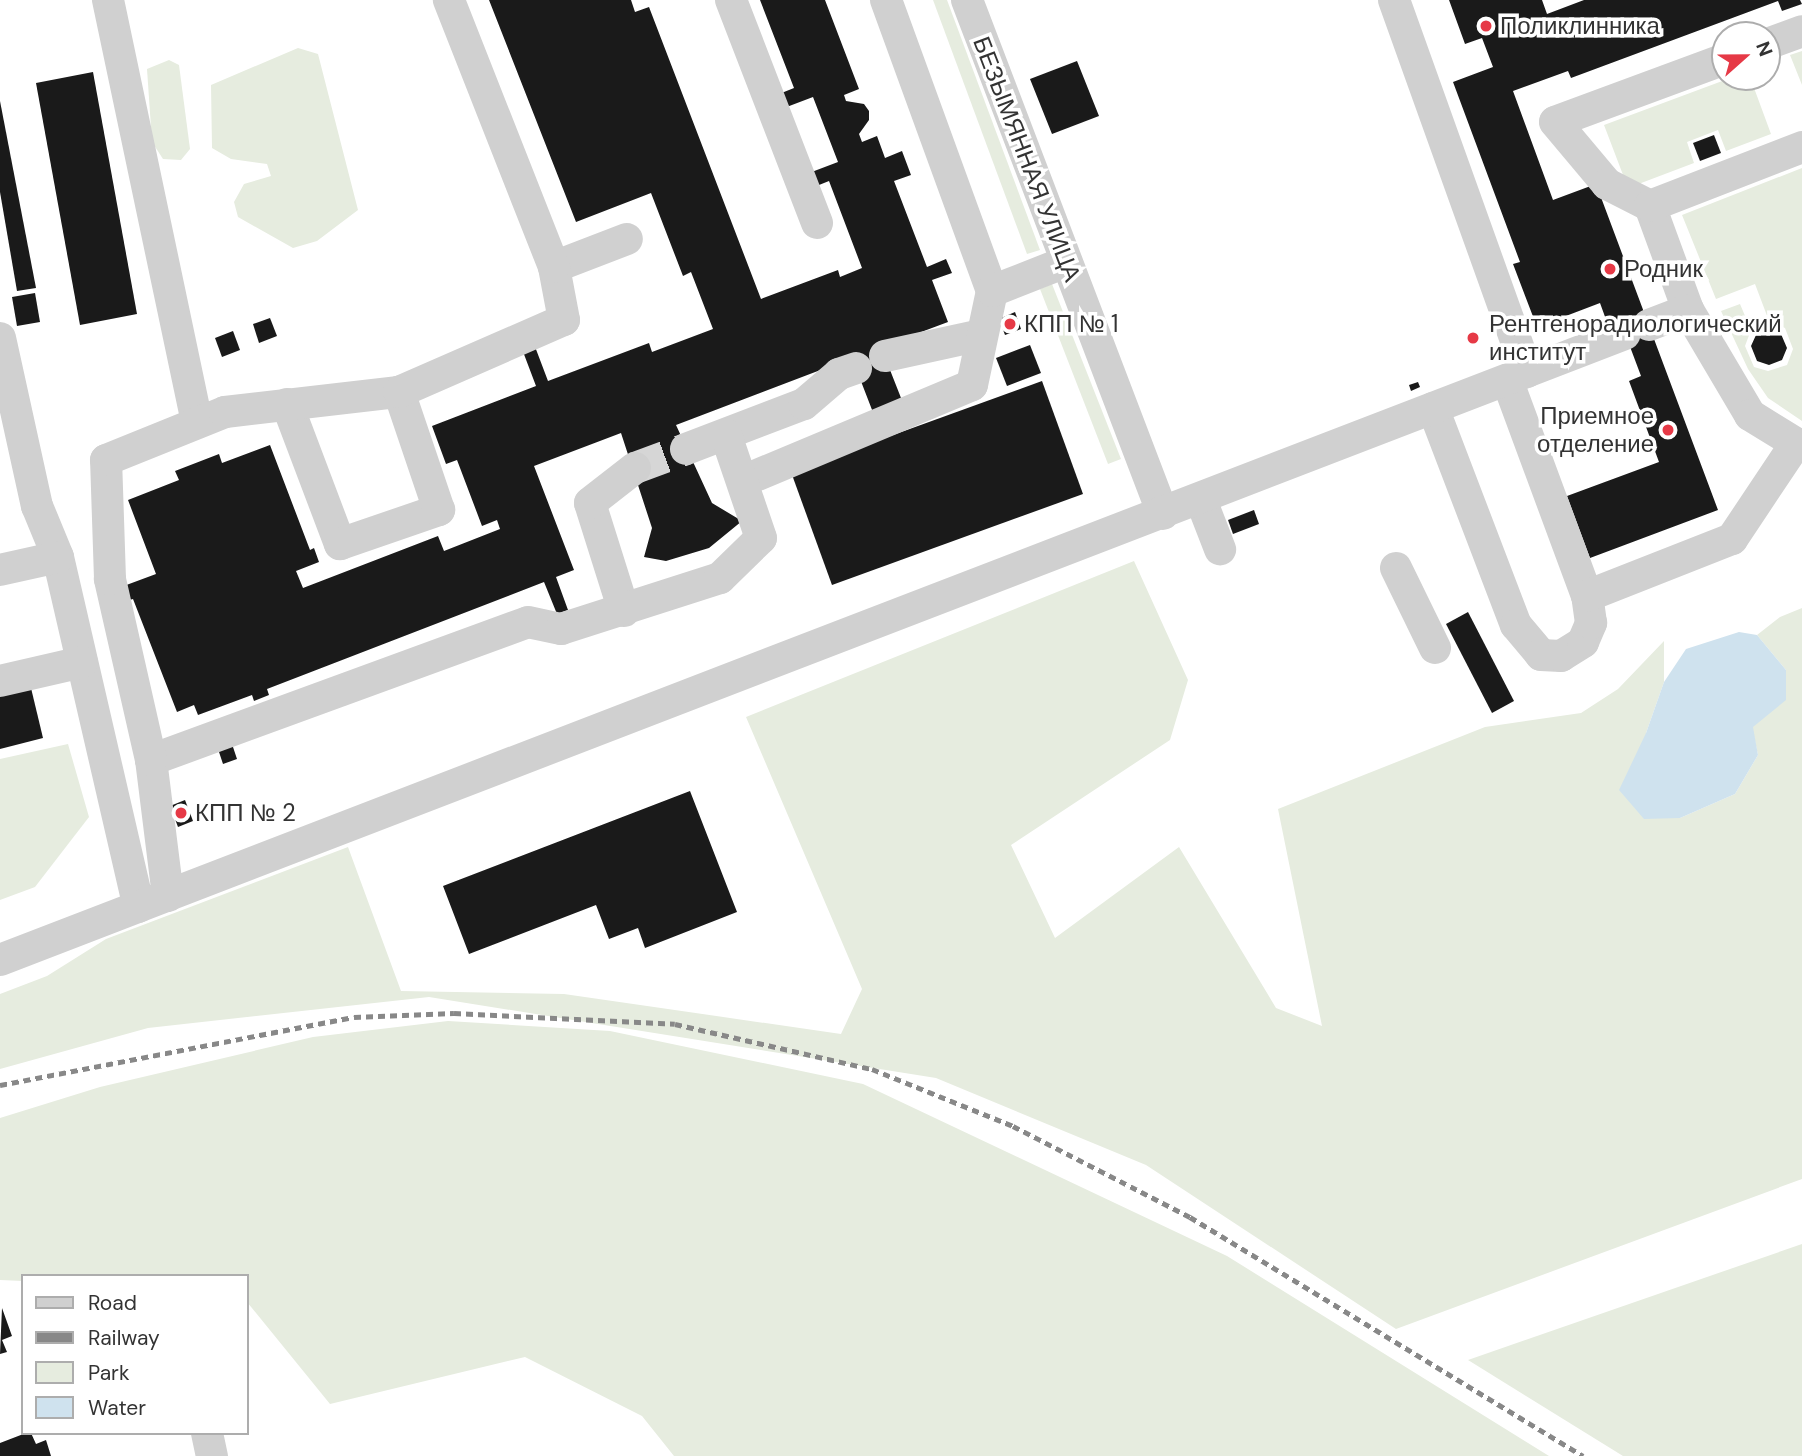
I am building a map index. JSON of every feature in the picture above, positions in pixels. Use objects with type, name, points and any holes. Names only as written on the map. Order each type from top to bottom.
[{"type":"street","points":[[108,0],[197,423]]},
{"type":"street","points":[[168,896],[151,760],[110,579],[106,460],[225,412],[399,392],[564,320],[554,267],[449,0]]},
{"type":"street","points":[[731,0],[817,223]]},
{"type":"street","points":[[743,481],[972,385],[992,290],[886,0]]},
{"type":"street","name":"БЕЗЫМЯННАЯ УЛИЦА","points":[[967,0],[1163,514]]},
{"type":"street","points":[[1394,0],[1587,596],[1591,622],[1583,642],[1561,656],[1541,655],[1528,645],[1516,625],[1433,408]]},
{"type":"street","points":[[1781,39],[1802,31]]},
{"type":"street","points":[[1587,596],[1732,539],[1799,445],[1750,415],[1688,310],[1650,206],[1607,184],[1555,122],[1711,64]]},
{"type":"street","points":[[1650,206],[1802,146]]},
{"type":"street","points":[[554,267],[627,239]]},
{"type":"street","points":[[992,290],[1066,262]]},
{"type":"street","points":[[0,960],[1201,500],[1688,310]]},
{"type":"street","points":[[885,356],[981,335]]},
{"type":"street","points":[[0,338],[37,506],[58,557],[139,907]]},
{"type":"street","points":[[686,449],[804,404],[839,374],[856,368]]},
{"type":"street","points":[[286,404],[340,544],[439,510],[399,392]]},
{"type":"street","points":[[151,760],[528,622],[561,629],[624,611],[720,578],[761,538],[726,435]]},
{"type":"street","points":[[624,611],[590,503],[635,468]]},
{"type":"street","points":[[1201,500],[1220,549]]},
{"type":"street","points":[[0,570],[58,557]]},
{"type":"street","points":[[1396,568],[1435,648]]},
{"type":"street","points":[[0,681],[82,662]]},
{"type":"street","points":[[207,1435],[212,1456]]},
{"type":"green space","points":[[933,0],[947,0],[1040,250],[1027,254]]},
{"type":"green space","points":[[298,48],[318,54],[358,210],[317,241],[293,248],[238,217],[234,202],[244,184],[271,176],[267,164],[231,159],[212,148],[211,85]]},
{"type":"green space","points":[[1802,51],[1802,85],[1790,55]]},
{"type":"green space","points":[[169,60],[179,65],[190,149],[181,160],[163,159],[152,142],[147,69]]},
{"type":"green space","points":[[1711,85],[1711,91],[1755,91],[1771,134],[1726,151],[1718,130],[1687,142],[1694,163],[1628,188],[1604,125]]},
{"type":"green space","points":[[1802,168],[1802,421],[1768,398],[1748,369],[1721,311],[1740,304],[1751,330],[1745,346],[1754,367],[1768,371],[1787,365],[1793,349],[1785,328],[1769,321],[1755,284],[1716,299],[1682,215]]},
{"type":"green space","points":[[1052,284],[1121,459],[1108,464],[1040,289]]},
{"type":"green space","points":[[1134,561],[1188,680],[1170,740],[1011,845],[1055,938],[1179,847],[1276,1008],[1322,1026],[1278,809],[1485,727],[1581,713],[1618,689],[1664,641],[1664,682],[1646,733],[1680,818],[1735,794],[1758,755],[1752,727],[1786,670],[1757,635],[1780,617],[1802,608],[1802,1179],[1396,1329],[1146,1165],[936,1078],[429,997],[148,1028],[0,1069],[0,994],[47,976],[106,939],[348,847],[401,991],[564,994],[841,1034],[862,989],[746,717]]},
{"type":"green space","points":[[68,744],[89,817],[35,887],[0,900],[0,759]]},
{"type":"green space","points":[[448,1021],[610,1031],[863,1084],[1227,1256],[1549,1456],[674,1456],[642,1416],[525,1357],[330,1404],[248,1303],[248,1274],[21,1274],[21,1281],[0,1280],[0,1118],[100,1087],[313,1037]]},
{"type":"green space","points":[[1802,1244],[1802,1456],[1623,1456],[1468,1360]]},
{"type":"water","points":[[1739,632],[1757,635],[1786,670],[1786,700],[1753,727],[1758,755],[1735,794],[1680,818],[1644,819],[1619,790],[1646,733],[1664,682],[1686,649]]},
{"type":"building","points":[[489,0],[631,0],[635,12],[649,7],[761,299],[838,270],[840,277],[862,268],[829,181],[814,187],[809,173],[838,162],[813,97],[784,108],[779,94],[794,88],[760,0],[825,0],[859,89],[844,95],[846,101],[864,104],[869,111],[869,120],[859,134],[862,142],[877,136],[885,158],[902,151],[911,175],[894,181],[927,267],[946,259],[952,273],[932,280],[948,322],[881,347],[903,403],[874,415],[852,358],[676,425],[712,503],[742,521],[709,548],[666,561],[644,557],[652,528],[621,433],[534,466],[574,570],[556,577],[568,610],[557,614],[544,582],[267,689],[269,695],[254,701],[252,695],[198,715],[194,705],[177,712],[133,599],[126,601],[121,587],[156,574],[128,500],[179,480],[175,471],[219,454],[222,463],[270,445],[310,550],[314,548],[319,562],[296,571],[303,588],[438,536],[444,551],[500,529],[497,520],[482,526],[457,460],[446,464],[432,426],[536,386],[522,349],[534,344],[548,381],[649,343],[652,352],[713,329],[691,272],[683,276],[651,193],[576,222]]},
{"type":"building","points":[[1449,0],[1542,0],[1547,14],[1584,0],[1800,0],[1802,4],[1782,11],[1778,1],[1724,21],[1711,21],[1711,26],[1571,78],[1568,71],[1513,91],[1553,200],[1596,184],[1718,510],[1590,558],[1567,496],[1659,462],[1629,381],[1641,376],[1620,320],[1608,325],[1600,303],[1537,327],[1513,264],[1520,262],[1453,82],[1493,67],[1482,38],[1465,44]]},
{"type":"building","points":[[1077,61],[1099,116],[1052,134],[1030,79]]},
{"type":"building","points":[[93,72],[137,314],[80,325],[36,83]]},
{"type":"building","points":[[0,101],[36,288],[17,291],[0,192]]},
{"type":"building","points":[[1714,135],[1721,153],[1700,161],[1693,143]]},
{"type":"building","points":[[35,293],[40,322],[17,326],[12,297]]},
{"type":"building","name":"КПП № 1","points":[[1015,312],[1021,329],[1005,335],[999,319]]},
{"type":"building","points":[[270,318],[277,336],[259,343],[253,324]]},
{"type":"building","points":[[1765,319],[1768,329],[1781,334],[1787,348],[1782,360],[1769,365],[1757,361],[1751,346],[1756,335],[1752,324]]},
{"type":"building","points":[[233,331],[240,350],[222,357],[215,338]]},
{"type":"building","points":[[1030,345],[1041,373],[1007,386],[996,358]]},
{"type":"building","points":[[1042,381],[1083,494],[832,585],[791,472]]},
{"type":"building","points":[[1418,382],[1420,387],[1411,391],[1409,385]]},
{"type":"building","points":[[1254,510],[1259,524],[1233,534],[1228,520]]},
{"type":"building","points":[[1468,612],[1514,701],[1492,713],[1446,624]]},
{"type":"building","points":[[31,688],[43,738],[0,749],[0,695]]},
{"type":"building","points":[[232,744],[237,759],[223,764],[218,749]]},
{"type":"building","points":[[690,791],[737,912],[645,948],[638,928],[609,939],[596,905],[469,954],[443,886]]},
{"type":"building","name":"КПП № 2","points":[[185,800],[193,821],[178,827],[170,806]]},
{"type":"building","points":[[2,1308],[12,1336],[2,1340],[7,1352],[0,1354]]},
{"type":"building","points":[[21,1435],[32,1435],[36,1444],[46,1440],[51,1456],[0,1456],[0,1443]]},
{"type":"tunnel","points":[[635,468],[686,449]]},
{"type":"railway","points":[[0,1085],[354,1017],[454,1013],[675,1024],[872,1069],[1013,1126],[1190,1217],[1583,1456]]},
{"type":"place","name":"Поликлинника","points":[[1486,26]]},
{"type":"place","name":"Родник","points":[[1610,269]]},
{"type":"place","name":"КПП № 1","points":[[1010,324]]},
{"type":"place","name":"Рентгенорадиологический институт","points":[[1473,338]]},
{"type":"place","name":"Приемное отделение","points":[[1668,430]]},
{"type":"place","name":"КПП № 2","points":[[181,813]]}]
